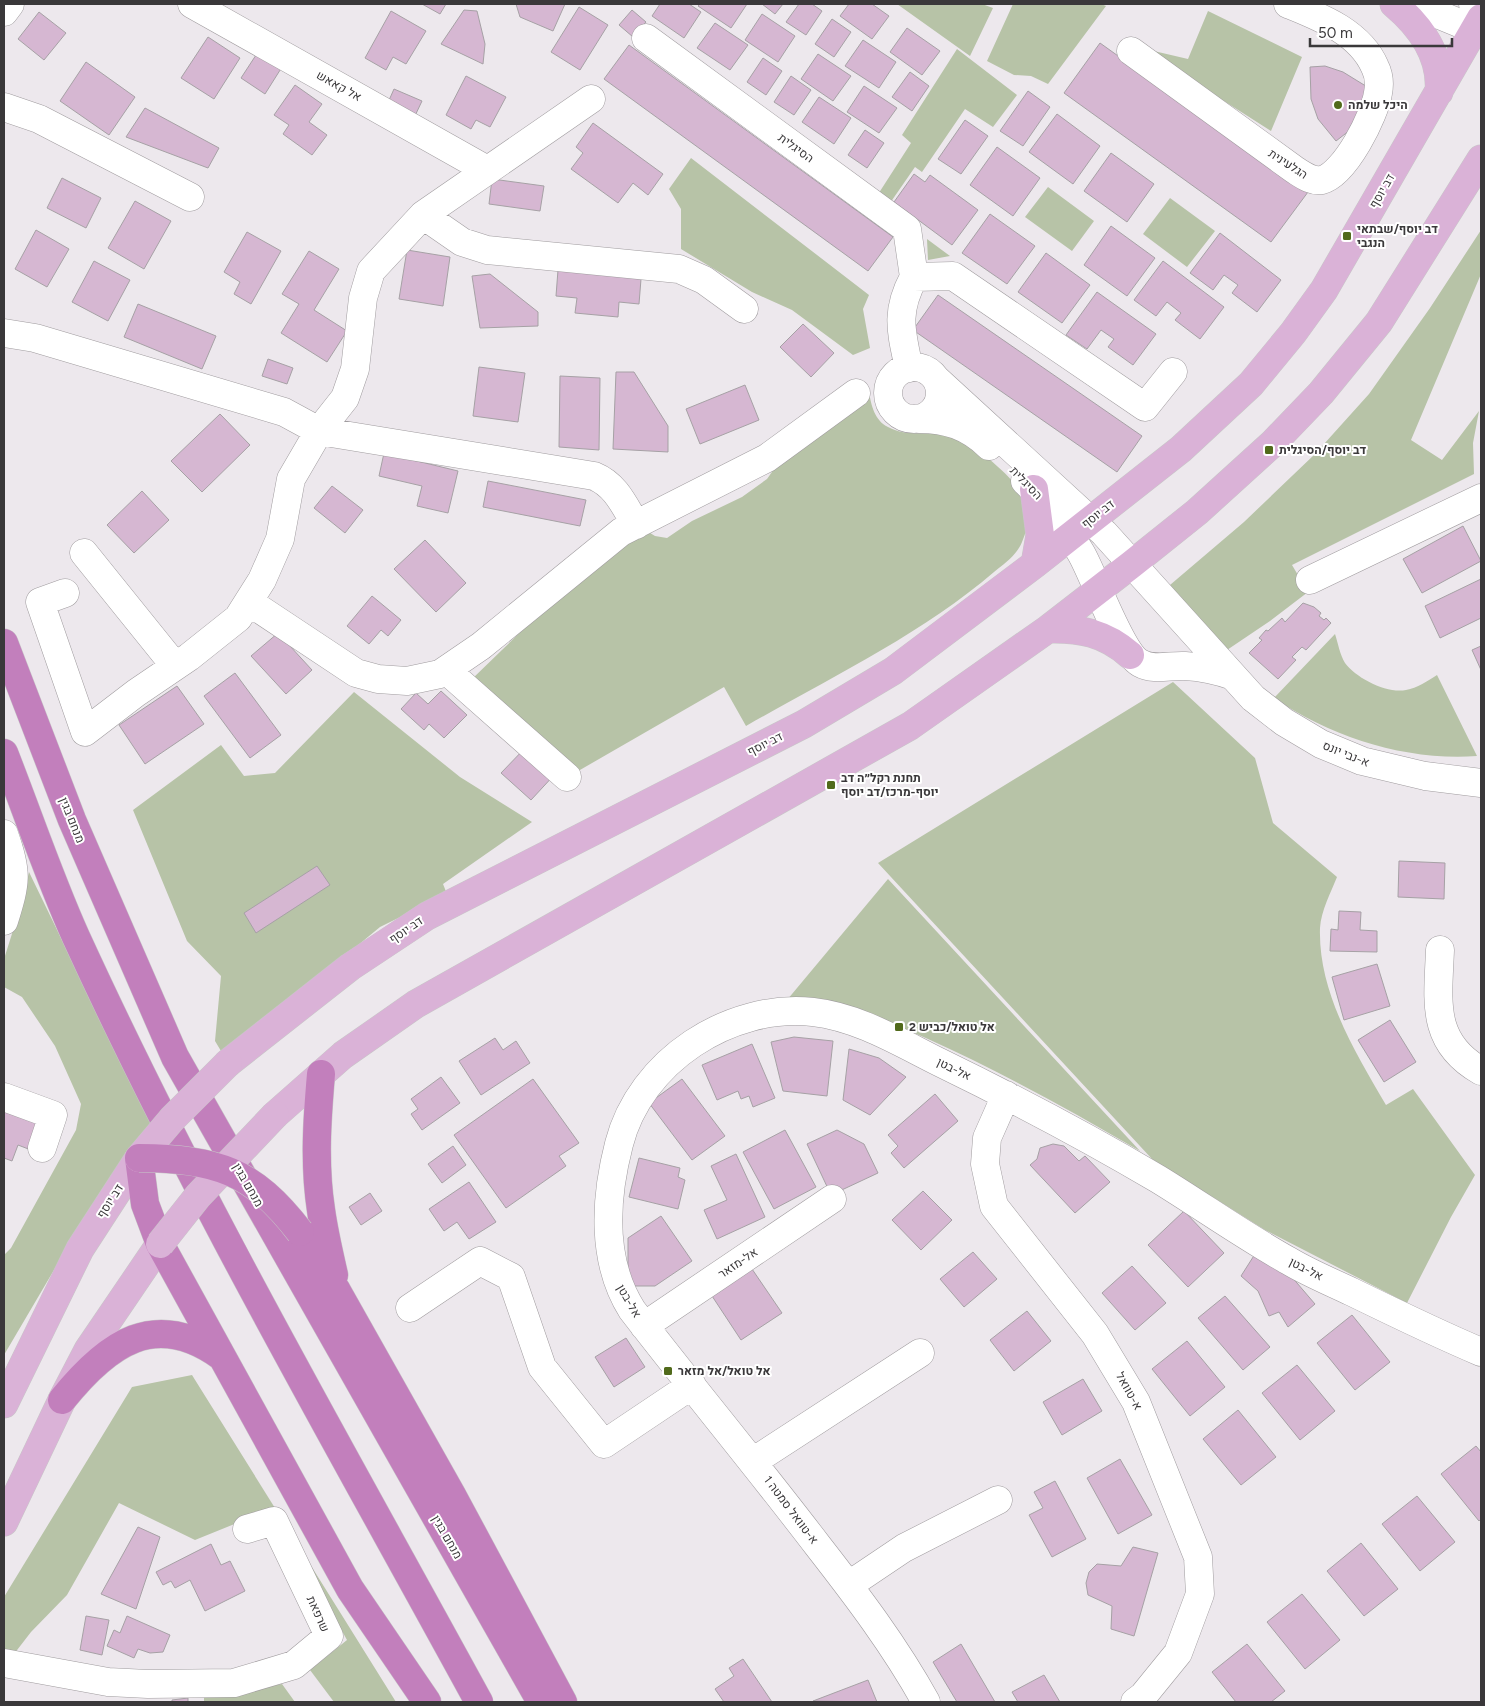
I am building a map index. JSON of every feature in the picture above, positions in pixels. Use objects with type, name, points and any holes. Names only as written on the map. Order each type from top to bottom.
[{"type":"highway","name":"מנחם בגין","points":[[4,643],[72,820],[175,1057],[541,1702]]},
{"type":"highway","points":[[4,753],[75,934],[143,1077],[213,1214],[479,1702]]},
{"type":"highway","points":[[321,1074],[316,1137],[318,1173],[321,1210],[337,1291]]},
{"type":"highway","points":[[427,1702],[350,1589],[183,1286],[155,1251],[139,1158],[194,1162],[224,1168],[244,1177],[266,1194],[300,1232],[337,1291],[452,1495],[562,1702]]},
{"type":"highway","points":[[62,1400],[96,1361],[130,1340],[160,1334],[182,1336],[209,1347],[222,1357]]},
{"type":"main road","points":[[1394,4],[1413,21],[1430,47],[1437,67],[1439,92]]},
{"type":"main road","name":"דב יוסף","points":[[4,1404],[60,1287],[112,1197],[139,1158],[172,1119],[228,1063],[343,972],[427,916],[804,724],[893,671],[1035,564],[1166,461],[1251,384],[1293,333],[1324,290],[1439,92],[1478,18]]},
{"type":"main road","points":[[4,1522],[88,1350],[155,1251],[224,1168],[275,1115],[344,1055],[416,1004],[856,758],[954,696],[1100,590],[1211,500],[1273,443],[1322,394],[1379,322],[1481,159]]},
{"type":"main road","points":[[1034,489],[1040,535],[1035,564]]},
{"type":"main road","points":[[1048,629],[1077,629],[1094,633],[1115,643],[1130,655]]},
{"type":"street","points":[[4,12],[10,4]]},
{"type":"street","name":"אל קאאש","points":[[192,4],[487,170]]},
{"type":"street","name":"הגלעינית","points":[[1132,51],[1295,170],[1308,178],[1320,180],[1331,177],[1350,156],[1373,108],[1378,94],[1379,80],[1374,65],[1363,48],[1347,34],[1324,20],[1288,4]]},
{"type":"street","points":[[1413,4],[1478,18]]},
{"type":"street","name":"הסיגלית","points":[[646,38],[907,229],[914,277]]},
{"type":"street","points":[[65,594],[40,602],[85,732],[238,618],[249,602],[262,580],[280,539],[291,480],[319,430],[344,398],[355,369],[364,298],[372,271],[423,215],[591,98]]},
{"type":"street","points":[[4,106],[39,118],[190,197]]},
{"type":"street","points":[[423,215],[462,242],[488,250],[679,269],[704,280],[744,309]]},
{"type":"street","points":[[909,368],[900,318],[906,292],[914,277],[953,276],[1145,407],[1173,372]]},
{"type":"street","points":[[4,333],[44,341],[284,412],[319,430],[594,476],[606,481],[616,491],[636,525]]},
{"type":"street","points":[[909,368],[927,370],[936,379],[941,393],[937,407],[932,412],[919,419],[905,418],[893,409],[888,396],[893,378],[909,368]]},
{"type":"street","name":"הסיגלית","points":[[936,379],[1080,528],[1100,590]]},
{"type":"street","points":[[249,602],[356,673],[378,679],[407,681],[440,674],[510,623],[621,532],[767,458],[856,393]]},
{"type":"street","name":"הסיגלית","points":[[919,419],[937,419],[954,422],[969,430],[1080,528]]},
{"type":"street","points":[[1310,580],[1481,498]]},
{"type":"street","name":"א-נבי יונס","points":[[1080,528],[1132,564],[1253,698],[1284,722],[1321,744],[1362,761],[1395,770],[1481,783]]},
{"type":"street","points":[[84,553],[175,666]]},
{"type":"street","points":[[1100,590],[1120,639],[1130,655],[1148,667],[1200,667],[1233,676]]},
{"type":"street","points":[[1167,666],[1173,663],[1182,650],[1188,626]]},
{"type":"street","points":[[446,670],[567,777]]},
{"type":"street","points":[[4,834],[14,862],[15,886],[4,921]]},
{"type":"street","points":[[1440,950],[1438,1005],[1442,1029],[1453,1050],[1468,1064],[1481,1071]]},
{"type":"street","name":"אל-בטן","points":[[644,1326],[617,1283],[610,1254],[611,1180],[619,1140],[633,1109],[650,1084],[675,1056],[696,1040],[729,1024],[756,1015],[813,1012],[863,1024],[1006,1095],[1158,1180],[1289,1262],[1438,1334],[1481,1352]]},
{"type":"street","name":"א-טוואל","points":[[1006,1095],[987,1138],[985,1164],[994,1206],[1095,1334],[1136,1402],[1198,1557],[1200,1594],[1178,1653],[1143,1696],[1135,1702]]},
{"type":"street","points":[[4,1097],[53,1115],[42,1148]]},
{"type":"street","name":"אל-מזאר","points":[[644,1326],[832,1199]]},
{"type":"street","points":[[410,1308],[480,1261],[511,1277],[542,1367],[604,1444],[692,1385]]},
{"type":"street","name":"א-טוואל סמטה 1","points":[[644,1326],[754,1461],[849,1585],[900,1658],[926,1702]]},
{"type":"street","points":[[754,1461],[920,1353]]},
{"type":"street","points":[[849,1585],[904,1548],[998,1500]]},
{"type":"street","name":"שרפאת","points":[[4,1663],[108,1682],[237,1692],[294,1665],[329,1636],[274,1521],[247,1529]]},
{"type":"green space","points":[[897,4],[982,4],[993,8],[970,56]]},
{"type":"green space","points":[[1013,4],[1101,4],[1106,6],[1048,84],[1031,76],[1014,75],[987,61]]},
{"type":"green space","points":[[1208,11],[1302,57],[1271,131],[1141,48],[1188,59]]},
{"type":"green space","points":[[957,49],[1017,95],[993,127],[965,109],[922,172],[915,167],[888,206],[875,199],[911,143],[902,135]]},
{"type":"green space","points":[[691,158],[869,295],[863,309],[870,348],[853,355],[792,310],[752,292],[681,249],[681,209],[669,189]]},
{"type":"green space","points":[[1048,187],[1094,221],[1072,251],[1025,217]]},
{"type":"green space","points":[[1170,198],[1215,231],[1187,267],[1143,234]]},
{"type":"green space","points":[[1481,230],[1481,274],[1411,440],[1442,460],[1479,411],[1473,443],[1474,474],[1292,565],[1308,592],[1227,650],[1170,585],[1244,522],[1315,454],[1369,394],[1430,308]]},
{"type":"green space","points":[[927,239],[950,256],[928,260]]},
{"type":"green space","points":[[869,392],[874,412],[880,421],[888,427],[903,432],[943,434],[962,439],[976,448],[1008,476],[1016,485],[1026,505],[1028,516],[1027,528],[1020,547],[1014,555],[936,616],[874,655],[746,726],[724,687],[573,774],[471,680],[570,584],[642,528],[655,536],[667,538],[692,521],[742,497],[767,479],[779,462]]},
{"type":"green space","points":[[1335,634],[1345,663],[1356,674],[1372,684],[1390,690],[1406,690],[1418,686],[1437,675],[1477,756],[1450,757],[1424,755],[1371,744],[1321,725],[1274,698]]},
{"type":"green space","points":[[1173,682],[1255,758],[1273,823],[1337,877],[1322,915],[1320,928],[1321,952],[1325,975],[1332,998],[1351,1043],[1386,1105],[1413,1089],[1475,1175],[1407,1303],[1265,1230],[1152,1159],[878,863]]},
{"type":"green space","points":[[354,692],[460,777],[532,822],[443,884],[447,894],[380,927],[224,1056],[215,1041],[221,976],[187,941],[133,810],[221,745],[244,776],[275,773]]},
{"type":"green space","points":[[29,872],[153,1128],[84,1219],[4,1355],[4,1255],[11,1248],[76,1130],[81,1104],[55,1046],[22,997],[4,987],[4,959],[23,899]]},
{"type":"green space","points":[[888,879],[1140,1151],[1009,1078],[894,1024],[842,1005],[806,999],[787,1000]]},
{"type":"green space","points":[[192,1375],[396,1702],[334,1702],[310,1670],[347,1640],[274,1508],[195,1540],[119,1503],[67,1595],[31,1632],[14,1654],[4,1649],[4,1597],[132,1387]]},
{"type":"green space","points":[[282,1684],[295,1702],[204,1702],[204,1697]]},
{"type":"building","points":[[422,4],[446,4],[440,14]]},
{"type":"building","points":[[516,4],[565,4],[553,31],[520,17]]},
{"type":"building","points":[[660,4],[689,4],[701,12],[684,38],[652,16]]},
{"type":"building","points":[[700,4],[747,4],[731,28],[698,6]]},
{"type":"building","points":[[762,4],[783,4],[775,14]]},
{"type":"building","points":[[799,4],[812,4],[822,11],[806,35],[786,22]]},
{"type":"building","points":[[849,4],[872,4],[889,16],[872,39],[840,16]]},
{"type":"building","points":[[579,7],[608,25],[580,70],[551,52]]},
{"type":"building","points":[[464,10],[477,11],[485,44],[483,64],[441,44]]},
{"type":"building","points":[[632,10],[646,22],[633,37],[619,25]]},
{"type":"building","points":[[391,11],[426,31],[406,64],[393,57],[386,70],[365,58]]},
{"type":"building","points":[[39,12],[66,33],[44,60],[18,39]]},
{"type":"building","points":[[762,14],[795,36],[778,62],[745,40]]},
{"type":"building","points":[[832,19],[851,32],[834,57],[815,44]]},
{"type":"building","points":[[715,23],[748,45],[730,70],[697,48]]},
{"type":"building","points":[[907,28],[940,51],[922,75],[890,52]]},
{"type":"building","points":[[208,37],[240,58],[214,99],[181,78]]},
{"type":"building","points":[[863,40],[896,62],[879,88],[845,66]]},
{"type":"building","points":[[1100,43],[1308,192],[1271,242],[1064,93]]},
{"type":"building","points":[[629,45],[893,237],[868,271],[604,79]]},
{"type":"building","points":[[258,52],[282,67],[265,94],[241,78]]},
{"type":"building","points":[[818,54],[851,76],[833,101],[801,79]]},
{"type":"building","points":[[763,58],[782,71],[766,95],[747,82]]},
{"type":"building","points":[[86,62],[135,97],[109,135],[60,101]]},
{"type":"building","name":"היכל שלמה","points":[[1325,66],[1343,72],[1369,88],[1354,127],[1336,141],[1318,119],[1311,99],[1310,67]]},
{"type":"building","points":[[910,72],[929,86],[912,111],[892,97]]},
{"type":"building","points":[[466,76],[506,97],[490,127],[476,120],[471,129],[446,115]]},
{"type":"building","points":[[791,76],[811,90],[794,115],[774,102]]},
{"type":"building","points":[[295,85],[322,104],[309,122],[327,135],[312,155],[283,134],[289,125],[274,115]]},
{"type":"building","points":[[864,86],[897,108],[879,133],[847,112]]},
{"type":"building","points":[[394,89],[422,101],[413,120],[386,107]]},
{"type":"building","points":[[1028,91],[1050,107],[1023,146],[1000,131]]},
{"type":"building","points":[[819,97],[851,118],[834,144],[802,122]]},
{"type":"building","points":[[145,108],[219,148],[208,168],[126,137]]},
{"type":"building","points":[[1057,114],[1100,146],[1073,184],[1029,152]]},
{"type":"building","points":[[965,120],[988,136],[961,174],[938,159]]},
{"type":"building","points":[[593,123],[663,174],[648,195],[633,183],[618,203],[571,169],[583,153],[576,147]]},
{"type":"building","points":[[865,130],[884,143],[867,168],[848,155]]},
{"type":"building","points":[[997,147],[1040,178],[1013,216],[970,185]]},
{"type":"building","points":[[1111,153],[1154,184],[1127,222],[1084,191]]},
{"type":"building","points":[[914,174],[925,182],[930,175],[978,210],[952,245],[894,202]]},
{"type":"building","points":[[62,178],[101,198],[86,228],[47,208]]},
{"type":"building","points":[[492,179],[544,186],[540,211],[489,204]]},
{"type":"building","points":[[135,201],[171,221],[144,269],[108,248]]},
{"type":"building","points":[[990,214],[1035,246],[1007,284],[962,253]]},
{"type":"building","points":[[1111,226],[1155,258],[1127,296],[1084,265]]},
{"type":"building","points":[[36,230],[69,249],[47,287],[15,269]]},
{"type":"building","points":[[247,232],[281,251],[251,304],[234,294],[240,282],[224,272]]},
{"type":"building","points":[[1220,233],[1281,280],[1257,312],[1232,293],[1238,285],[1224,275],[1213,290],[1190,273]]},
{"type":"building","points":[[407,250],[450,257],[443,306],[399,299]]},
{"type":"building","points":[[309,251],[339,269],[314,310],[347,331],[327,362],[281,333],[299,304],[282,294]]},
{"type":"building","points":[[1046,253],[1090,285],[1062,323],[1018,292]]},
{"type":"building","points":[[94,261],[130,280],[108,321],[72,302]]},
{"type":"building","points":[[1163,261],[1224,307],[1200,339],[1175,320],[1181,313],[1167,302],[1156,316],[1134,300]]},
{"type":"building","points":[[558,270],[641,279],[639,304],[619,302],[618,317],[575,313],[577,298],[556,296]]},
{"type":"building","points":[[490,274],[538,312],[538,326],[480,328],[472,276]]},
{"type":"building","points":[[1097,292],[1156,334],[1133,365],[1108,347],[1114,339],[1101,330],[1087,349],[1066,335]]},
{"type":"building","points":[[938,295],[1142,436],[1117,472],[913,330]]},
{"type":"building","points":[[138,304],[216,336],[202,369],[124,337]]},
{"type":"building","points":[[803,324],[834,353],[811,377],[780,347]]},
{"type":"building","points":[[268,359],[293,368],[287,384],[262,376]]},
{"type":"building","points":[[479,367],[525,373],[518,422],[473,416]]},
{"type":"building","points":[[616,372],[634,372],[668,426],[668,452],[613,449]]},
{"type":"building","points":[[560,376],[600,378],[599,450],[559,447]]},
{"type":"building","points":[[745,385],[759,420],[700,444],[686,409]]},
{"type":"building","points":[[220,414],[250,445],[202,492],[171,461]]},
{"type":"building","points":[[384,453],[458,471],[448,513],[417,506],[422,486],[379,476]]},
{"type":"building","points":[[488,481],[586,500],[580,526],[483,507]]},
{"type":"building","points":[[332,486],[363,510],[345,533],[314,508]]},
{"type":"building","points":[[142,491],[169,520],[134,553],[107,525]]},
{"type":"building","points":[[1463,526],[1481,561],[1422,593],[1403,559]]},
{"type":"building","points":[[425,540],[466,583],[436,612],[394,569]]},
{"type":"building","points":[[1481,579],[1481,618],[1440,638],[1425,606]]},
{"type":"building","points":[[372,596],[401,620],[388,636],[381,630],[369,644],[347,626]]},
{"type":"building","points":[[1303,603],[1314,607],[1321,613],[1319,616],[1324,620],[1326,618],[1331,623],[1306,650],[1302,647],[1292,657],[1296,660],[1278,679],[1249,653],[1262,640],[1259,638],[1266,630],[1268,631],[1282,618],[1285,622]]},
{"type":"building","points":[[278,633],[312,670],[286,694],[251,656]]},
{"type":"building","points":[[1481,646],[1481,670],[1472,650]]},
{"type":"building","points":[[235,673],[281,735],[250,758],[204,696]]},
{"type":"building","points":[[177,686],[204,724],[145,764],[119,725]]},
{"type":"building","points":[[441,691],[467,715],[444,738],[429,724],[424,730],[401,709],[416,693],[428,704]]},
{"type":"building","points":[[527,746],[556,773],[531,800],[501,773]]},
{"type":"building","points":[[1399,861],[1445,863],[1444,899],[1398,897]]},
{"type":"building","points":[[317,866],[330,885],[256,933],[244,913]]},
{"type":"building","points":[[1339,911],[1361,912],[1360,930],[1377,931],[1377,952],[1330,951],[1331,929],[1338,930]]},
{"type":"building","points":[[1377,964],[1390,1006],[1344,1020],[1332,977]]},
{"type":"building","points":[[1390,1020],[1416,1062],[1384,1082],[1358,1040]]},
{"type":"building","points":[[794,1037],[833,1041],[827,1096],[783,1091],[771,1042]]},
{"type":"building","points":[[495,1038],[503,1050],[516,1041],[530,1063],[481,1095],[459,1061]]},
{"type":"building","points":[[752,1044],[775,1098],[753,1107],[749,1096],[741,1099],[738,1091],[717,1100],[702,1065]]},
{"type":"building","points":[[849,1049],[879,1058],[906,1077],[870,1115],[843,1100]]},
{"type":"building","points":[[441,1077],[460,1103],[422,1130],[411,1114],[418,1109],[411,1099]]},
{"type":"building","points":[[533,1079],[579,1143],[559,1156],[566,1166],[506,1208],[454,1135]]},
{"type":"building","points":[[682,1079],[725,1136],[692,1160],[649,1103]]},
{"type":"building","points":[[935,1094],[958,1121],[904,1168],[891,1153],[898,1146],[888,1135]]},
{"type":"building","points":[[4,1107],[41,1120],[31,1150],[18,1145],[12,1161],[4,1158]]},
{"type":"building","points":[[785,1130],[816,1187],[774,1209],[743,1152]]},
{"type":"building","points":[[837,1130],[864,1144],[878,1173],[831,1195],[807,1144]]},
{"type":"building","points":[[1053,1144],[1064,1146],[1079,1161],[1085,1156],[1110,1182],[1075,1213],[1030,1165],[1037,1159],[1040,1148]]},
{"type":"building","points":[[453,1146],[466,1165],[442,1183],[428,1164]]},
{"type":"building","points":[[736,1154],[765,1217],[717,1239],[704,1210],[727,1200],[711,1166]]},
{"type":"building","points":[[639,1158],[680,1168],[678,1177],[685,1180],[678,1209],[629,1197]]},
{"type":"building","points":[[469,1182],[496,1222],[469,1239],[457,1222],[444,1231],[429,1209]]},
{"type":"building","points":[[923,1191],[952,1220],[921,1250],[892,1220]]},
{"type":"building","points":[[370,1193],[382,1211],[361,1225],[349,1207]]},
{"type":"building","points":[[1184,1211],[1224,1253],[1188,1287],[1148,1245]]},
{"type":"building","points":[[661,1216],[692,1261],[655,1286],[628,1286],[628,1238]]},
{"type":"building","points":[[973,1252],[997,1279],[964,1307],[940,1279]]},
{"type":"building","points":[[1255,1254],[1291,1276],[1315,1304],[1288,1327],[1279,1312],[1269,1316],[1258,1291],[1241,1276]]},
{"type":"building","points":[[1132,1266],[1166,1303],[1135,1330],[1102,1293]]},
{"type":"building","points":[[752,1269],[782,1313],[741,1340],[712,1296]]},
{"type":"building","points":[[1225,1296],[1270,1347],[1243,1370],[1198,1318]]},
{"type":"building","points":[[1027,1311],[1051,1341],[1014,1371],[990,1340]]},
{"type":"building","points":[[1352,1315],[1390,1362],[1355,1390],[1317,1343]]},
{"type":"building","points":[[626,1338],[645,1367],[614,1387],[595,1357]]},
{"type":"building","points":[[1187,1341],[1225,1387],[1190,1416],[1152,1369]]},
{"type":"building","points":[[1297,1365],[1335,1411],[1300,1440],[1262,1393]]},
{"type":"building","points":[[1083,1379],[1102,1411],[1062,1435],[1043,1402]]},
{"type":"building","points":[[1238,1410],[1276,1457],[1241,1485],[1203,1439]]},
{"type":"building","points":[[1476,1446],[1481,1452],[1481,1519],[1479,1521],[1441,1474]]},
{"type":"building","points":[[1120,1459],[1152,1515],[1118,1534],[1087,1478]]},
{"type":"building","points":[[1055,1481],[1086,1539],[1052,1557],[1029,1515],[1043,1508],[1034,1492]]},
{"type":"building","points":[[1417,1496],[1455,1542],[1420,1571],[1382,1524]]},
{"type":"building","points":[[138,1527],[160,1537],[136,1609],[101,1594]]},
{"type":"building","points":[[1361,1543],[1398,1589],[1364,1616],[1327,1571]]},
{"type":"building","points":[[211,1544],[221,1565],[230,1561],[245,1591],[205,1611],[190,1580],[175,1588],[171,1581],[163,1585],[156,1572]]},
{"type":"building","points":[[1133,1547],[1158,1553],[1134,1636],[1111,1629],[1112,1606],[1088,1595],[1086,1583],[1089,1572],[1097,1564],[1121,1566]]},
{"type":"building","points":[[1302,1594],[1340,1640],[1305,1669],[1267,1622]]},
{"type":"building","points":[[86,1616],[109,1620],[102,1655],[80,1650]]},
{"type":"building","points":[[127,1616],[170,1635],[163,1652],[150,1653],[138,1649],[134,1658],[107,1646],[114,1630],[120,1633]]},
{"type":"building","points":[[961,1644],[995,1702],[957,1702],[933,1662]]},
{"type":"building","points":[[1247,1644],[1285,1691],[1271,1702],[1236,1702],[1212,1672]]},
{"type":"building","points":[[743,1659],[772,1702],[724,1702],[715,1689],[734,1676],[729,1668]]},
{"type":"building","points":[[1044,1675],[1060,1702],[1018,1702],[1012,1692]]},
{"type":"building","points":[[868,1680],[877,1702],[813,1701]]},
{"type":"building","points":[[188,1698],[188,1702],[172,1702],[172,1700]]},
{"type":"place","name":"היכל שלמה","points":[[1338,105]]},
{"type":"place","name":"דב יוסף/שבתאי הנגבי","points":[[1347,236]]},
{"type":"place","name":"דב יוסף/הסיגלית","points":[[1269,450]]},
{"type":"place","name":"תחנת רקל״ה דב יוסף-מרכז/דב יוסף","points":[[831,785]]},
{"type":"place","name":"אל טואל/כביש 2","points":[[899,1027]]},
{"type":"place","name":"אל טואל/אל מזאר","points":[[668,1371]]}]
